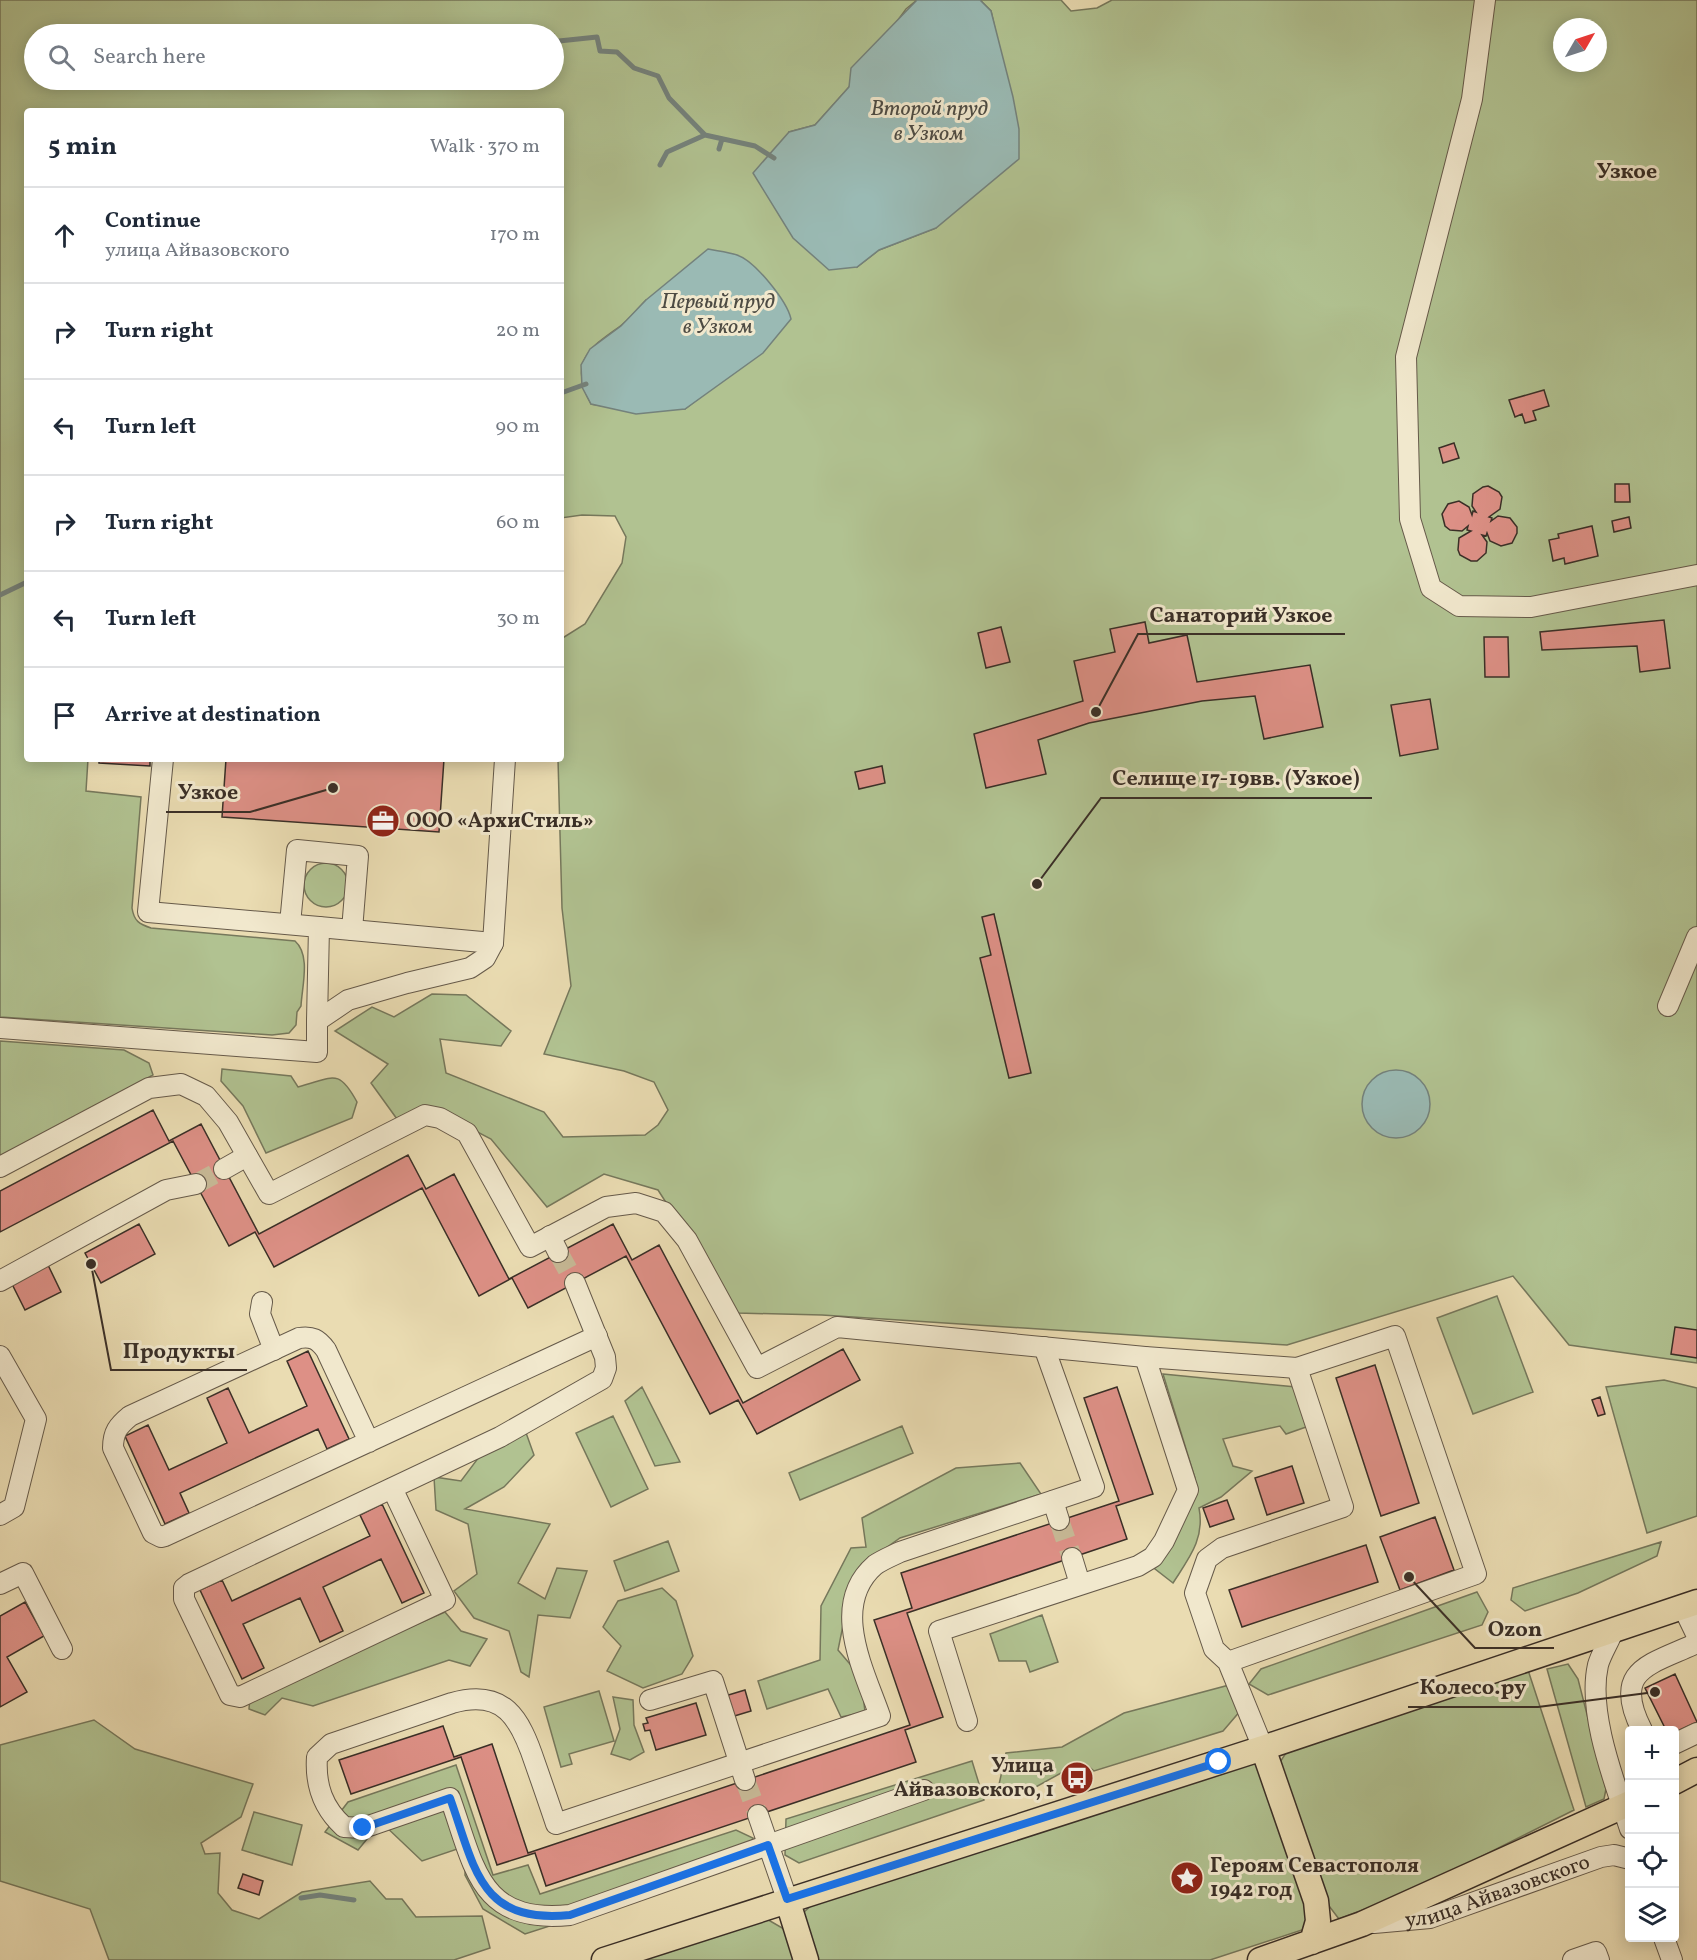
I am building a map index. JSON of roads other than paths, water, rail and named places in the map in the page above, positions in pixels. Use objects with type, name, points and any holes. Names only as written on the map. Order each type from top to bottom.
[{"type":"main road","points":[[604,1960],[787,1899],[1263,1748],[1690,1604]]},
{"type":"main road","points":[[1263,1748],[1316,1901],[1318,1922],[1312,1942]]},
{"type":"main road","points":[[1678,1780],[1697,1770]]},
{"type":"main road","name":"улица Айвазовского","points":[[1260,1960],[1362,1924],[1625,1814]]},
{"type":"main road","points":[[787,1899],[806,1960]]},
{"type":"street","points":[[1485,0],[1472,99],[1406,357],[1410,519],[1431,588],[1460,606],[1531,607],[1697,575]]},
{"type":"street","points":[[162,762],[148,912],[493,943]]},
{"type":"street","points":[[317,1021],[348,1000],[406,982],[470,968],[485,958],[493,943],[505,762]]},
{"type":"street","points":[[290,924],[297,850],[358,856],[352,930]]},
{"type":"street","points":[[0,1028],[317,1052],[319,927]]},
{"type":"street","points":[[1668,1006],[1697,937]]},
{"type":"street","points":[[0,1167],[148,1088],[181,1084],[206,1096],[228,1122],[269,1194],[425,1115],[440,1118],[467,1133],[530,1247],[554,1244],[606,1207],[636,1203],[664,1212],[687,1240],[758,1368],[837,1327],[1144,1357],[1297,1368],[1395,1336],[1476,1575],[1228,1662]]},
{"type":"street","points":[[224,1168],[247,1156]]},
{"type":"street","points":[[0,1281],[166,1190],[196,1184]]},
{"type":"street","points":[[392,1488],[445,1600],[240,1697],[230,1695],[184,1599],[184,1588],[392,1488],[500,1437],[602,1379],[606,1368],[605,1357],[575,1283]]},
{"type":"street","points":[[262,1302],[260,1314],[274,1350]]},
{"type":"street","points":[[369,1442],[326,1350],[318,1340],[309,1336],[299,1338],[130,1416],[117,1427],[113,1437],[113,1448],[156,1536],[165,1536],[369,1442],[597,1336]]},
{"type":"street","points":[[924,1790],[570,1915],[543,1918],[518,1913],[495,1900],[479,1880],[450,1798],[363,1828],[344,1827],[329,1814],[315,1778],[317,1757],[331,1744],[468,1698],[487,1699],[503,1706],[516,1718],[525,1734],[556,1824],[742,1772],[880,1716],[854,1641],[852,1612],[858,1587],[876,1565],[900,1552],[1094,1487],[1044,1347]]},
{"type":"street","points":[[0,1356],[36,1419],[14,1507],[0,1515]]},
{"type":"street","points":[[967,1721],[939,1632],[1138,1566],[1153,1557],[1173,1526],[1188,1490],[1144,1357]]},
{"type":"street","points":[[1263,1748],[1228,1662],[1214,1649],[1196,1593],[1207,1559],[1222,1548],[1343,1507],[1297,1368]]},
{"type":"street","points":[[1053,1501],[1059,1521]]},
{"type":"street","points":[[1071,1558],[1080,1584]]},
{"type":"street","points":[[0,1584],[23,1573],[62,1649]]},
{"type":"street","points":[[1690,1604],[1697,1636]]},
{"type":"street","points":[[1613,1631],[1598,1665],[1596,1702],[1625,1806]]},
{"type":"street","points":[[1640,1726],[1633,1712],[1629,1689],[1640,1670],[1697,1643]]},
{"type":"street","points":[[650,1700],[713,1681],[742,1772]]},
{"type":"street","points":[[1679,1742],[1697,1733]]},
{"type":"street","points":[[758,1815],[787,1899]]},
{"type":"street","name":"улица Айвазовского","points":[[1362,1924],[1430,1918],[1601,1857],[1614,1855],[1625,1858]]},
{"type":"street","points":[[1665,1942],[1672,1960]]},
{"type":"street","points":[[1573,1960],[1596,1952],[1599,1960]]},
{"type":"water","name":"Второй пруд в Узком","points":[[917,0],[980,0],[991,11],[1013,97],[1019,129],[1019,159],[936,228],[879,250],[857,267],[829,270],[793,238],[753,173],[789,132],[815,125],[849,87],[851,68]]},
{"type":"water","name":"Первый пруд в Узком","points":[[708,249],[737,255],[752,265],[777,292],[791,319],[763,353],[685,409],[636,414],[591,404],[582,387],[581,365],[590,349],[621,326],[646,300]]},
{"type":"water","points":[[1389,1070],[1403,1070],[1415,1075],[1425,1085],[1430,1104],[1425,1123],[1415,1133],[1403,1138],[1389,1138],[1377,1133],[1367,1123],[1362,1111],[1362,1097],[1367,1085],[1377,1075]]},
{"type":"waterway","points":[[564,40],[597,37],[600,51],[617,52],[634,68],[658,76],[669,98],[705,135],[755,146],[774,158]]},
{"type":"waterway","points":[[660,165],[667,152],[705,135]]},
{"type":"waterway","points":[[719,149],[722,139]]},
{"type":"waterway","points":[[564,392],[586,384]]},
{"type":"waterway","points":[[0,595],[24,583]]},
{"type":"waterway","points":[[301,1898],[320,1895],[354,1900]]},
{"type":"tunnel","points":[[196,1184],[224,1169]]},
{"type":"tunnel","points":[[558,1252],[575,1283]]},
{"type":"tunnel","points":[[1059,1520],[1072,1558]]},
{"type":"tunnel","points":[[745,1780],[758,1815]]},
{"type":"place","name":"Санаторий Узкое","points":[[1096,712]]},
{"type":"place","name":"Узкое","points":[[333,788]]},
{"type":"place","name":"ООО «АрхиСтиль»","points":[[383,821]]},
{"type":"place","name":"Селище 17-19вв. (Узкое)","points":[[1037,884]]},
{"type":"place","name":"Продукты","points":[[91,1264]]},
{"type":"place","name":"Ozon","points":[[1409,1577]]},
{"type":"place","name":"Колесо.ру","points":[[1655,1692]]},
{"type":"place","name":"Улица Айвазовского, 1","points":[[1077,1778]]},
{"type":"place","name":"Героям Севастополя 1942 год","points":[[1187,1878]]},
{"type":"district","name":"Узкое","points":[[1627,172]]}]
